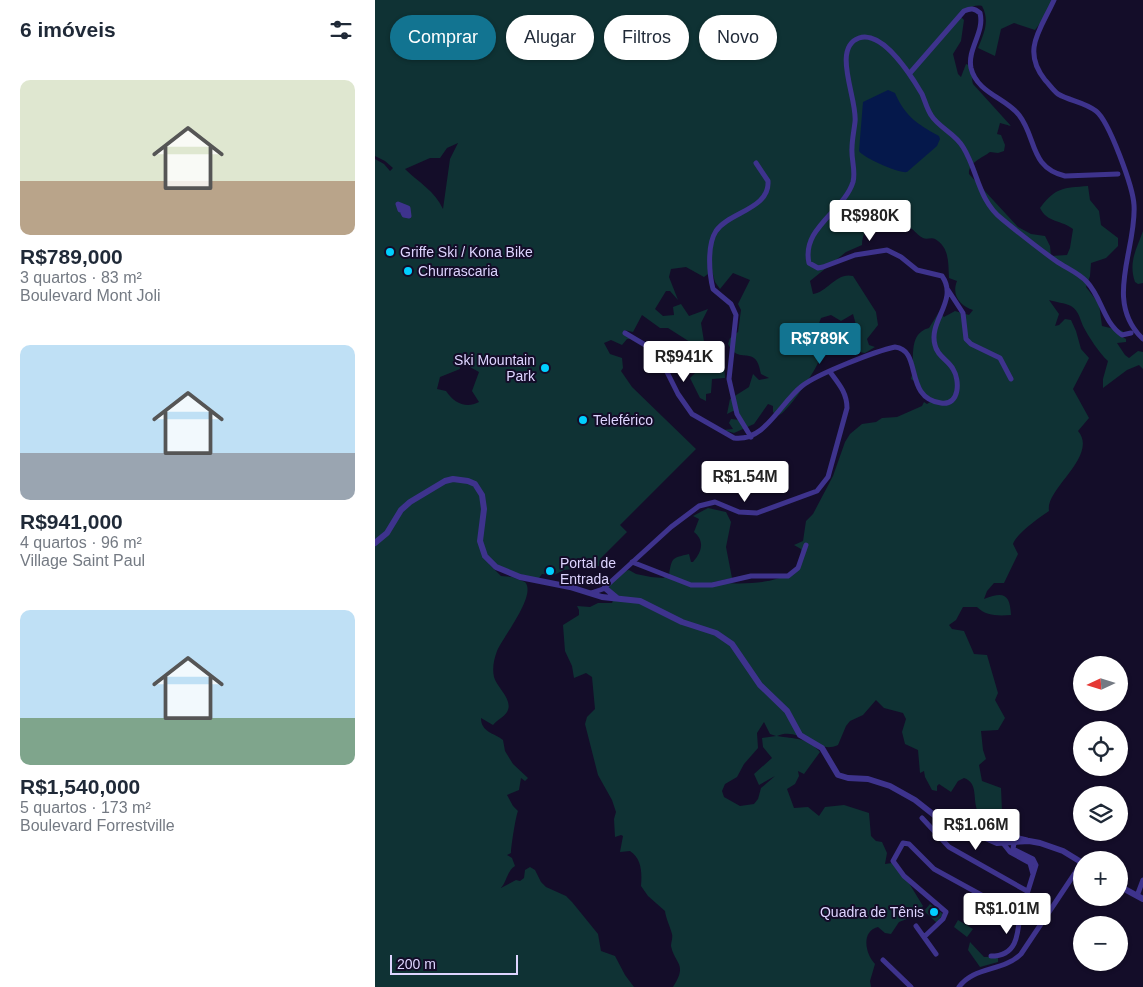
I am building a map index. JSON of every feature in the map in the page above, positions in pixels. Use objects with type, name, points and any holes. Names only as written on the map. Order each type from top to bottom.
[{"type":"street","points":[[1054,0],[1033,43],[1034,60],[1041,75],[1055,92],[1097,112],[1105,122],[1128,178],[1133,194],[1134,220],[1124,273],[1123,289],[1125,306],[1138,334],[1143,339]]},
{"type":"street","points":[[910,73],[964,11],[970,8],[976,9],[980,13],[982,25],[971,59],[974,76],[991,94],[1018,113],[1024,121],[1038,159],[1044,166],[1056,174],[1065,176],[1119,174]]},
{"type":"street","points":[[1011,379],[1000,358],[971,344],[966,339],[963,313],[947,290],[942,276],[917,270],[901,257],[887,250],[855,255],[823,267],[812,266],[808,258],[817,228],[840,204],[853,182],[851,150],[856,106],[845,68],[848,48],[852,41],[860,38],[878,39],[910,73],[930,114],[957,138],[964,148],[984,198],[991,210],[1055,260],[1086,281],[1103,313],[1116,331],[1122,335],[1131,333]]},
{"type":"street","points":[[751,437],[737,414],[729,379],[736,314],[731,304],[713,289],[710,254],[715,232],[719,227],[750,208],[766,194],[768,182],[756,163]]},
{"type":"street","points":[[625,333],[657,352],[678,394],[692,414],[735,438],[751,437],[757,434],[792,394],[804,384],[887,348],[895,347],[906,350],[910,356],[913,377],[923,393],[940,403],[947,403],[953,400],[957,394],[956,374],[952,367],[938,353],[934,341],[946,301],[947,290]]},
{"type":"street","points":[[591,593],[604,589],[683,517],[707,502],[715,502],[739,512],[757,513],[817,492],[828,477],[847,408],[847,398],[830,372]]},
{"type":"street","points":[[375,543],[387,532],[401,510],[410,502],[445,481],[461,479],[475,484],[482,495],[484,509],[480,541],[482,550],[490,562],[503,571],[602,597],[640,600],[682,622],[716,633],[727,639],[738,652],[760,685],[787,711],[801,735],[822,748],[838,775],[890,786],[915,800],[934,815],[1002,844],[1029,841]]},
{"type":"street","points":[[633,562],[691,585],[711,585],[751,576],[788,576],[798,568],[806,545]]},
{"type":"street","points":[[602,597],[604,589]]},
{"type":"street","points":[[604,589],[619,598]]},
{"type":"street","points":[[921,818],[949,847],[1027,891]]},
{"type":"street","points":[[1033,874],[1030,863],[1010,852],[1002,844],[999,838],[1003,834],[1057,849],[1073,858]]},
{"type":"street","points":[[924,937],[943,920],[946,912],[904,876],[893,861],[903,843],[909,844],[934,869],[1013,914],[1020,913]]},
{"type":"street","points":[[991,956],[1002,956],[1011,948],[1018,933],[1020,913],[1036,865],[1033,859],[1013,849],[1014,843]]},
{"type":"street","points":[[959,987],[968,977],[1013,962],[1073,875]]},
{"type":"street","points":[[1128,891],[1140,898],[1143,880]]},
{"type":"street","points":[[916,926],[936,954]]},
{"type":"street","points":[[883,960],[911,987]]},
{"type":"green space","points":[[375,0],[1051,0],[1050,10],[1035,30],[1014,23],[1001,29],[995,56],[978,48],[986,22],[982,6],[970,8],[960,16],[964,20],[961,41],[953,54],[958,74],[961,77],[966,64],[969,66],[972,70],[973,84],[1011,126],[1000,123],[997,134],[1001,135],[1005,145],[1004,151],[998,153],[990,152],[973,164],[969,174],[1018,227],[1031,234],[1045,236],[1050,246],[1051,256],[1067,255],[1073,229],[1051,219],[1040,208],[1056,192],[1072,187],[1088,186],[1090,200],[1099,211],[1101,225],[1118,238],[1118,246],[1106,258],[1091,263],[1090,276],[1086,287],[1099,304],[1102,326],[1123,331],[1121,336],[1126,339],[1126,342],[1117,343],[1125,355],[1129,358],[1138,351],[1143,352],[1143,369],[1139,365],[1127,370],[1103,388],[1103,379],[1108,361],[1091,340],[1074,308],[1049,300],[1059,314],[1055,326],[1065,319],[1071,320],[1081,349],[1089,358],[1073,389],[1089,418],[1078,431],[1083,441],[1082,451],[1050,502],[1049,511],[1029,526],[1015,540],[1013,544],[1018,554],[1004,583],[994,583],[987,591],[984,599],[997,595],[1005,596],[1009,603],[1011,615],[992,615],[977,607],[963,607],[956,620],[949,625],[952,629],[964,631],[974,654],[987,655],[998,693],[995,700],[1005,718],[998,730],[981,731],[986,759],[979,765],[982,781],[1001,788],[1002,811],[978,812],[972,784],[964,778],[958,781],[951,792],[939,784],[937,791],[932,790],[924,771],[920,773],[918,750],[905,744],[902,732],[906,719],[903,713],[884,708],[876,700],[863,715],[850,721],[838,745],[823,746],[794,735],[777,736],[806,741],[820,752],[804,774],[798,771],[799,776],[795,784],[787,789],[794,808],[808,807],[819,816],[825,807],[844,805],[869,813],[871,836],[876,841],[882,842],[887,853],[885,864],[892,863],[904,875],[923,906],[912,917],[899,922],[891,934],[885,933],[878,927],[869,933],[866,943],[867,949],[875,964],[870,981],[871,987],[673,987],[680,973],[680,968],[671,946],[671,931],[665,911],[648,896],[641,886],[641,871],[639,862],[634,854],[630,851],[620,852],[623,836],[615,837],[614,819],[616,812],[612,800],[598,775],[585,724],[587,717],[595,709],[592,677],[586,673],[574,678],[572,666],[565,651],[563,625],[579,615],[577,606],[590,607],[598,603],[612,603],[615,596],[607,586],[625,571],[629,570],[636,574],[663,578],[669,575],[674,559],[689,554],[691,562],[693,562],[699,554],[701,543],[694,532],[699,519],[693,516],[708,508],[726,512],[731,522],[726,547],[732,578],[714,582],[754,583],[769,581],[794,571],[800,561],[801,549],[794,545],[803,541],[806,521],[813,514],[833,476],[845,442],[850,434],[862,424],[876,422],[882,418],[897,417],[922,406],[924,402],[927,404],[930,402],[917,383],[911,379],[913,349],[917,336],[929,328],[939,312],[944,317],[955,311],[969,315],[973,310],[961,303],[956,296],[955,286],[957,281],[949,278],[946,251],[935,239],[923,238],[903,225],[897,228],[890,212],[885,215],[883,220],[878,218],[871,223],[864,233],[862,245],[846,252],[810,281],[813,294],[823,290],[837,279],[853,276],[876,312],[878,325],[867,339],[869,345],[875,347],[865,353],[859,352],[860,339],[853,314],[841,321],[831,315],[821,318],[818,329],[819,360],[794,400],[777,416],[773,412],[773,406],[768,404],[754,424],[734,433],[723,430],[733,429],[729,423],[731,419],[740,420],[738,413],[733,411],[727,414],[730,399],[749,387],[753,374],[759,380],[769,378],[761,374],[759,364],[755,359],[737,354],[732,351],[728,344],[730,338],[738,332],[741,310],[738,304],[750,280],[733,273],[720,289],[715,282],[712,271],[704,277],[686,267],[671,269],[669,277],[678,300],[670,291],[666,291],[655,309],[663,316],[674,315],[673,307],[681,304],[689,316],[708,309],[701,323],[707,360],[724,361],[725,378],[712,379],[711,393],[706,394],[706,401],[700,398],[690,378],[697,371],[690,342],[668,328],[660,328],[642,315],[633,332],[624,330],[624,333],[630,339],[627,339],[622,345],[611,340],[604,343],[610,354],[622,358],[623,368],[621,371],[632,387],[696,449],[620,525],[627,532],[600,559],[599,566],[564,570],[554,575],[542,574],[539,578],[532,578],[489,564],[501,576],[512,577],[525,582],[527,596],[518,616],[497,651],[493,670],[494,677],[507,699],[509,708],[493,725],[481,718],[483,726],[489,732],[503,740],[505,751],[513,764],[528,778],[525,781],[521,778],[519,790],[507,795],[518,811],[511,853],[507,855],[512,858],[515,866],[510,871],[501,888],[516,880],[520,881],[524,878],[525,870],[530,867],[535,870],[546,887],[566,896],[572,902],[598,934],[601,951],[615,956],[634,987],[375,987],[375,159],[384,164],[390,171],[393,168],[375,156]],"holes":[[[458,143],[450,159],[443,209],[436,197],[405,169],[430,158],[440,158],[447,148]],[[459,361],[479,372],[472,391],[479,402],[469,405],[461,404],[446,391],[437,389],[440,377],[460,369]],[[764,722],[770,734],[776,736],[762,738],[763,747],[772,758],[754,774],[759,785],[775,776],[761,788],[758,799],[754,804],[740,806],[724,797],[722,791],[725,784],[737,777],[744,764],[758,748],[757,733]]]},
{"type":"green space","points":[[1143,231],[1143,283],[1138,284],[1135,282],[1132,268],[1136,249]]},
{"type":"green space","name":"Quadra de Tênis","points":[[930,904],[943,914],[937,923],[924,911]]},
{"type":"green space","points":[[958,920],[973,929],[967,937],[954,927]]},
{"type":"green space","points":[[970,942],[984,957],[998,957],[998,962],[980,967],[968,950]]},
{"type":"water","points":[[888,90],[895,93],[903,108],[913,119],[939,136],[940,139],[937,146],[907,172],[881,164],[859,151],[863,102]]},
{"type":"place","name":"Griffe Ski / Kona Bike","points":[[390,252]]},
{"type":"place","name":"Churrascaria","points":[[408,271]]},
{"type":"place","name":"Ski Mountain Park","points":[[545,368]]},
{"type":"place","name":"Teleférico","points":[[583,420]]},
{"type":"place","name":"Portal de Entrada","points":[[550,571]]},
{"type":"place","name":"Quadra de Tênis","points":[[934,912]]}]
